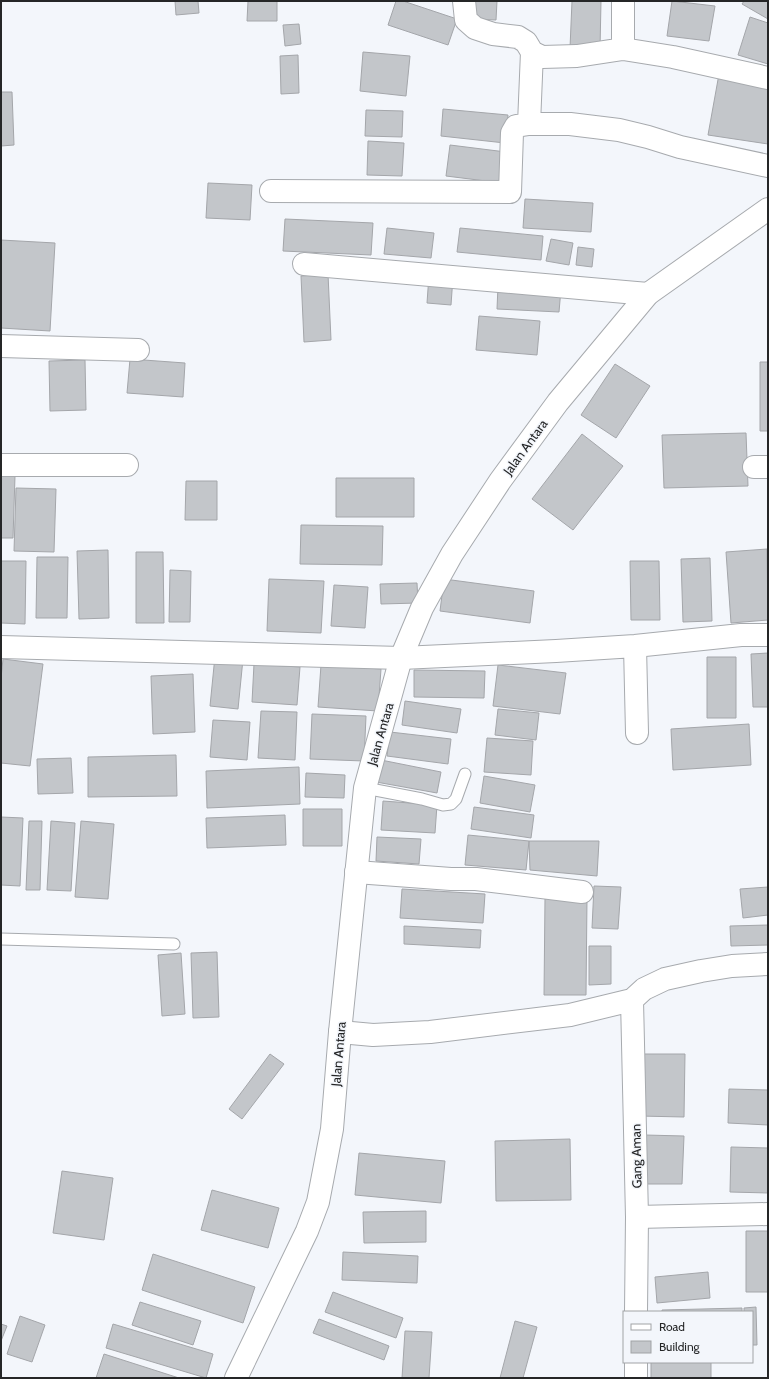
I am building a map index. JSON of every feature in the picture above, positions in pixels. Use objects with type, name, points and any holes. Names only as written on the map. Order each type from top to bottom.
[{"type":"street","points":[[464,1],[466,20],[475,28],[493,34],[518,37],[526,42],[532,52],[542,58],[577,56],[623,49],[673,57],[768,78]]},
{"type":"street","points":[[623,1],[623,49]]},
{"type":"street","points":[[529,124],[532,52]]},
{"type":"street","points":[[271,191],[510,192],[512,133],[516,126],[529,124],[570,124],[619,130],[680,147],[768,166]]},
{"type":"street","name":"Jalan Antara","points":[[236,1378],[306,1231],[318,1202],[332,1130],[340,1032],[365,788],[401,658],[422,608],[452,554],[500,481],[558,402],[648,294],[768,209]]},
{"type":"street","points":[[304,264],[648,294]]},
{"type":"street","points":[[1,346],[138,350]]},
{"type":"street","points":[[1,465],[127,465]]},
{"type":"street","points":[[1,647],[401,658],[635,646],[741,635],[768,635]]},
{"type":"street","points":[[635,646],[637,733]]},
{"type":"street","points":[[356,872],[451,879],[476,879],[582,892]]},
{"type":"street","points":[[340,1032],[373,1034],[430,1032],[570,1015],[632,1000],[644,989],[665,979],[732,966],[768,964]]},
{"type":"street","name":"Gang Aman","points":[[632,1000],[637,1217],[636,1311]]},
{"type":"street","points":[[637,1217],[768,1214]]},
{"type":"street","points":[[636,1363],[636,1378]]},
{"type":"lane","points":[[365,788],[443,804],[451,804],[456,799],[465,774]]},
{"type":"lane","points":[[1,939],[174,944]]},
{"type":"building","points":[[175,1],[198,1],[199,13],[176,15]]},
{"type":"building","points":[[248,1],[277,1],[277,21],[247,21]]},
{"type":"building","points":[[396,1],[403,1],[457,19],[448,45],[388,25]]},
{"type":"building","points":[[472,1],[497,1],[496,20],[471,19]]},
{"type":"building","points":[[572,1],[601,1],[600,49],[570,48]]},
{"type":"building","points":[[672,1],[715,6],[709,41],[667,36]]},
{"type":"building","points":[[744,1],[768,1],[768,19],[742,4]]},
{"type":"building","points":[[750,17],[768,23],[768,64],[738,55]]},
{"type":"building","points":[[299,24],[301,44],[285,46],[283,25]]},
{"type":"building","points":[[363,52],[410,56],[406,96],[360,91]]},
{"type":"building","points":[[298,55],[299,93],[281,94],[280,56]]},
{"type":"building","points":[[719,74],[768,82],[768,144],[708,135]]},
{"type":"building","points":[[1,92],[12,92],[14,145],[1,146]]},
{"type":"building","points":[[443,109],[508,115],[505,143],[441,136]]},
{"type":"building","points":[[366,110],[403,111],[402,137],[365,136]]},
{"type":"building","points":[[368,141],[404,143],[402,176],[367,175]]},
{"type":"building","points":[[450,145],[506,152],[502,183],[446,176]]},
{"type":"building","points":[[208,183],[252,185],[250,220],[206,218]]},
{"type":"building","points":[[525,199],[593,203],[591,232],[523,228]]},
{"type":"building","points":[[285,219],[373,223],[371,255],[283,251]]},
{"type":"building","points":[[387,228],[434,233],[431,258],[384,254]]},
{"type":"building","points":[[460,228],[543,236],[541,260],[457,252]]},
{"type":"building","points":[[551,239],[573,243],[569,265],[546,261]]},
{"type":"building","points":[[1,240],[55,243],[50,331],[1,328]]},
{"type":"building","points":[[578,247],[594,249],[592,267],[576,265]]},
{"type":"building","points":[[328,274],[331,340],[304,342],[301,276]]},
{"type":"building","points":[[429,275],[453,277],[451,305],[427,303]]},
{"type":"building","points":[[498,286],[561,289],[559,312],[497,309]]},
{"type":"building","points":[[479,316],[540,321],[537,355],[476,350]]},
{"type":"building","points":[[130,359],[185,363],[183,397],[127,393]]},
{"type":"building","points":[[85,360],[86,410],[50,411],[49,361]]},
{"type":"building","points":[[760,362],[768,362],[768,431],[760,431]]},
{"type":"building","points":[[615,364],[650,386],[616,438],[581,415]]},
{"type":"building","points":[[746,433],[748,486],[664,488],[662,435]]},
{"type":"building","points":[[582,434],[623,466],[573,530],[532,499]]},
{"type":"building","points":[[1,476],[15,476],[13,538],[1,538]]},
{"type":"building","points":[[336,478],[414,478],[414,517],[336,517]]},
{"type":"building","points":[[186,481],[217,481],[217,520],[185,520]]},
{"type":"building","points":[[16,488],[56,489],[54,552],[14,551]]},
{"type":"building","points":[[301,525],[383,526],[382,565],[300,564]]},
{"type":"building","points":[[767,549],[768,620],[731,623],[726,552]]},
{"type":"building","points":[[108,550],[109,618],[79,619],[77,551]]},
{"type":"building","points":[[136,552],[163,552],[164,623],[136,623]]},
{"type":"building","points":[[37,557],[68,557],[67,618],[36,618]]},
{"type":"building","points":[[710,558],[712,621],[683,622],[681,559]]},
{"type":"building","points":[[1,561],[26,561],[25,624],[1,623]]},
{"type":"building","points":[[630,561],[659,561],[660,620],[631,620]]},
{"type":"building","points":[[170,570],[191,571],[190,622],[169,622]]},
{"type":"building","points":[[269,579],[324,581],[321,633],[267,631]]},
{"type":"building","points":[[444,579],[534,591],[530,623],[440,611]]},
{"type":"building","points":[[417,583],[418,603],[381,604],[380,584]]},
{"type":"building","points":[[334,585],[368,587],[365,628],[331,626]]},
{"type":"building","points":[[768,653],[768,707],[753,707],[751,654]]},
{"type":"building","points":[[215,656],[243,659],[238,709],[210,706]]},
{"type":"building","points":[[707,657],[736,657],[736,718],[707,718]]},
{"type":"building","points":[[3,659],[43,664],[30,766],[1,763],[1,678]]},
{"type":"building","points":[[254,664],[300,667],[297,705],[252,702]]},
{"type":"building","points":[[321,665],[381,669],[378,711],[318,707]]},
{"type":"building","points":[[498,665],[566,673],[560,714],[493,706]]},
{"type":"building","points":[[414,670],[485,671],[484,698],[414,697]]},
{"type":"building","points":[[193,674],[195,732],[153,734],[151,676]]},
{"type":"building","points":[[405,701],[461,709],[457,733],[402,725]]},
{"type":"building","points":[[498,709],[539,713],[536,740],[495,735]]},
{"type":"building","points":[[261,711],[297,712],[295,760],[258,758]]},
{"type":"building","points":[[312,714],[366,716],[364,761],[310,759]]},
{"type":"building","points":[[213,720],[250,722],[247,760],[210,757]]},
{"type":"building","points":[[749,724],[751,765],[673,770],[671,729]]},
{"type":"building","points":[[390,732],[451,739],[448,764],[387,756]]},
{"type":"building","points":[[487,738],[533,741],[531,775],[484,772]]},
{"type":"building","points":[[176,755],[177,796],[88,797],[88,757]]},
{"type":"building","points":[[71,758],[73,793],[38,794],[37,759]]},
{"type":"building","points":[[381,760],[441,772],[437,793],[376,782]]},
{"type":"building","points":[[299,767],[300,804],[207,808],[206,771]]},
{"type":"building","points":[[306,773],[345,775],[344,798],[305,797]]},
{"type":"building","points":[[484,776],[535,785],[530,812],[480,803]]},
{"type":"building","points":[[383,801],[437,805],[435,833],[381,830]]},
{"type":"building","points":[[474,807],[534,815],[531,838],[471,829]]},
{"type":"building","points":[[303,809],[342,809],[342,846],[303,846]]},
{"type":"building","points":[[285,815],[286,845],[207,848],[206,818]]},
{"type":"building","points":[[1,817],[23,818],[20,886],[1,885]]},
{"type":"building","points":[[29,821],[42,821],[40,890],[26,890]]},
{"type":"building","points":[[51,821],[75,823],[71,891],[47,890]]},
{"type":"building","points":[[81,821],[114,824],[108,899],[75,897]]},
{"type":"building","points":[[468,835],[529,841],[526,870],[465,865]]},
{"type":"building","points":[[377,837],[421,839],[419,864],[376,861]]},
{"type":"building","points":[[529,841],[599,841],[597,876],[530,870]]},
{"type":"building","points":[[594,886],[621,887],[618,929],[592,928]]},
{"type":"building","points":[[768,887],[768,915],[743,918],[740,889]]},
{"type":"building","points":[[402,889],[485,894],[483,923],[400,918]]},
{"type":"building","points":[[545,898],[587,898],[586,995],[544,995]]},
{"type":"building","points":[[768,925],[768,945],[731,946],[730,926]]},
{"type":"building","points":[[404,926],[481,930],[480,948],[404,944]]},
{"type":"building","points":[[589,946],[611,946],[611,984],[589,985]]},
{"type":"building","points":[[217,952],[219,1017],[193,1018],[191,953]]},
{"type":"building","points":[[181,953],[185,1014],[162,1016],[158,955]]},
{"type":"building","points":[[270,1054],[284,1064],[242,1119],[229,1109]]},
{"type":"building","points":[[640,1054],[685,1054],[684,1117],[639,1116]]},
{"type":"building","points":[[729,1089],[768,1090],[768,1125],[728,1123]]},
{"type":"building","points":[[645,1135],[684,1136],[682,1184],[644,1184]]},
{"type":"building","points":[[570,1139],[571,1200],[496,1201],[495,1141]]},
{"type":"building","points":[[731,1147],[768,1148],[768,1193],[730,1192]]},
{"type":"building","points":[[359,1153],[445,1161],[441,1203],[355,1195]]},
{"type":"building","points":[[62,1171],[113,1178],[104,1240],[53,1233]]},
{"type":"building","points":[[212,1190],[279,1208],[268,1248],[201,1230]]},
{"type":"building","points":[[426,1211],[426,1242],[364,1243],[363,1212]]},
{"type":"building","points":[[746,1231],[768,1231],[768,1292],[746,1292]]},
{"type":"building","points":[[343,1252],[418,1256],[417,1283],[342,1280]]},
{"type":"building","points":[[153,1254],[255,1287],[243,1323],[142,1290]]},
{"type":"building","points":[[708,1272],[710,1298],[657,1303],[655,1277]]},
{"type":"building","points":[[333,1292],[403,1318],[396,1338],[325,1312]]},
{"type":"building","points":[[140,1302],[201,1321],[193,1345],[132,1325]]},
{"type":"building","points":[[756,1307],[757,1345],[753,1345],[753,1311],[744,1311],[744,1308]]},
{"type":"building","points":[[742,1308],[742,1311],[662,1310]]},
{"type":"building","points":[[20,1316],[45,1325],[32,1362],[7,1354]]},
{"type":"building","points":[[319,1319],[389,1346],[384,1360],[313,1333]]},
{"type":"building","points":[[515,1321],[537,1327],[523,1378],[500,1378]]},
{"type":"building","points":[[1,1324],[7,1326],[1,1341]]},
{"type":"building","points":[[113,1324],[213,1354],[206,1378],[106,1348]]},
{"type":"building","points":[[405,1331],[432,1332],[429,1378],[402,1378]]},
{"type":"building","points":[[104,1354],[179,1378],[96,1378]]},
{"type":"building","points":[[651,1363],[711,1363],[711,1378],[651,1378]]}]
